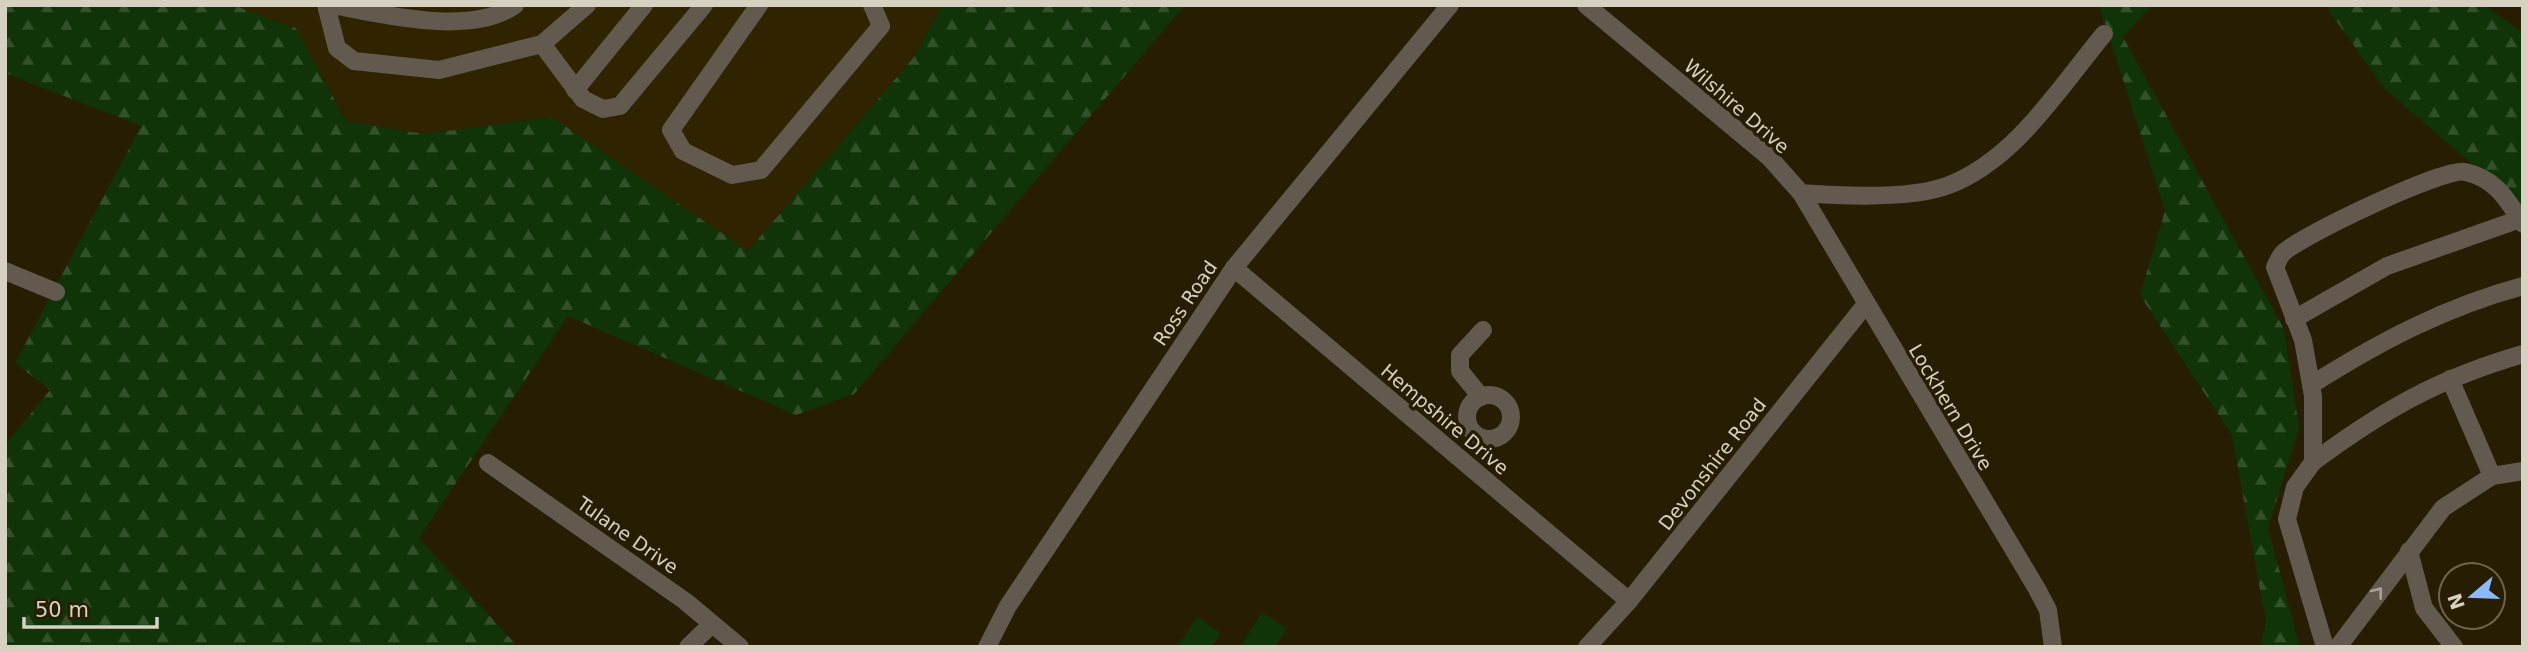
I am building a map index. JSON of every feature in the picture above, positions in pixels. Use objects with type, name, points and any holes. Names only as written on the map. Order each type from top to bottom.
[{"type":"street","points":[[326,5],[337,48],[354,61],[439,70],[542,44],[587,5]]},
{"type":"street","points":[[332,5],[434,22],[477,19],[514,5]]},
{"type":"street","points":[[575,90],[644,5]]},
{"type":"street","points":[[542,44],[583,99],[603,109],[620,106],[704,5]]},
{"type":"street","points":[[759,5],[671,130],[683,151],[732,175],[761,170],[881,26],[872,5]]},
{"type":"street","name":"Ross Road","points":[[987,647],[1008,606],[1234,268],[1450,5]]},
{"type":"street","name":"Wilshire Drive","points":[[1586,5],[1769,157],[1801,194]]},
{"type":"street","points":[[1801,194],[1898,194],[1948,186],[1992,162],[2024,131],[2104,34]]},
{"type":"street","points":[[2294,319],[2387,266],[2521,221],[2501,190],[2483,177],[2461,170],[2413,186],[2283,253],[2275,267],[2294,319],[2303,341],[2311,385],[2314,462]]},
{"type":"street","name":"Lockhern Drive","points":[[1801,194],[2037,589],[2048,610],[2053,647]]},
{"type":"street","name":"Hempshire Drive","points":[[1234,268],[1629,601]]},
{"type":"street","points":[[5,271],[57,292]]},
{"type":"street","points":[[2311,385],[2374,344],[2427,319],[2479,298],[2523,286]]},
{"type":"street","name":"Devonshire Road","points":[[1587,647],[1629,601],[1866,304]]},
{"type":"street","points":[[1481,397],[1460,371],[1460,355],[1483,330]]},
{"type":"street","points":[[2325,647],[2287,519],[2295,487],[2314,462],[2413,395],[2523,354]]},
{"type":"street","points":[[2450,379],[2492,475]]},
{"type":"street","points":[[1481,397],[1501,398],[1509,409],[1510,423],[1496,438],[1476,437],[1467,418],[1471,405],[1481,397]]},
{"type":"street","points":[[1458,457],[1476,437]]},
{"type":"street","name":"Tulane Drive","points":[[488,463],[685,601],[740,647]]},
{"type":"street","points":[[2338,647],[2443,508],[2492,475],[2523,471]]},
{"type":"street","points":[[2409,551],[2424,608],[2454,647]]},
{"type":"street","points":[[688,647],[712,624]]},
{"type":"shaded area","points":[[233,5],[942,5],[914,57],[748,252],[552,117],[424,134],[346,121],[296,28]]},
{"type":"green space","points":[[5,5],[233,5],[296,28],[346,121],[424,134],[552,117],[748,251],[914,57],[942,5],[1185,5],[854,394],[796,415],[568,316],[419,538],[518,647],[5,647],[5,445],[50,390],[15,363],[141,126],[5,73]]},
{"type":"green space","points":[[2099,5],[2152,5],[2123,37],[2284,329],[2299,428],[2268,528],[2300,647],[2260,647],[2266,623],[2232,435],[2140,295],[2165,211]]},
{"type":"green space","points":[[2325,5],[2484,5],[2523,33],[2523,217],[2518,204],[2384,88]]},
{"type":"green space","points":[[1262,612],[1287,629],[1275,647],[1240,647]]},
{"type":"green space","points":[[1197,617],[1221,633],[1212,647],[1177,647]]}]
